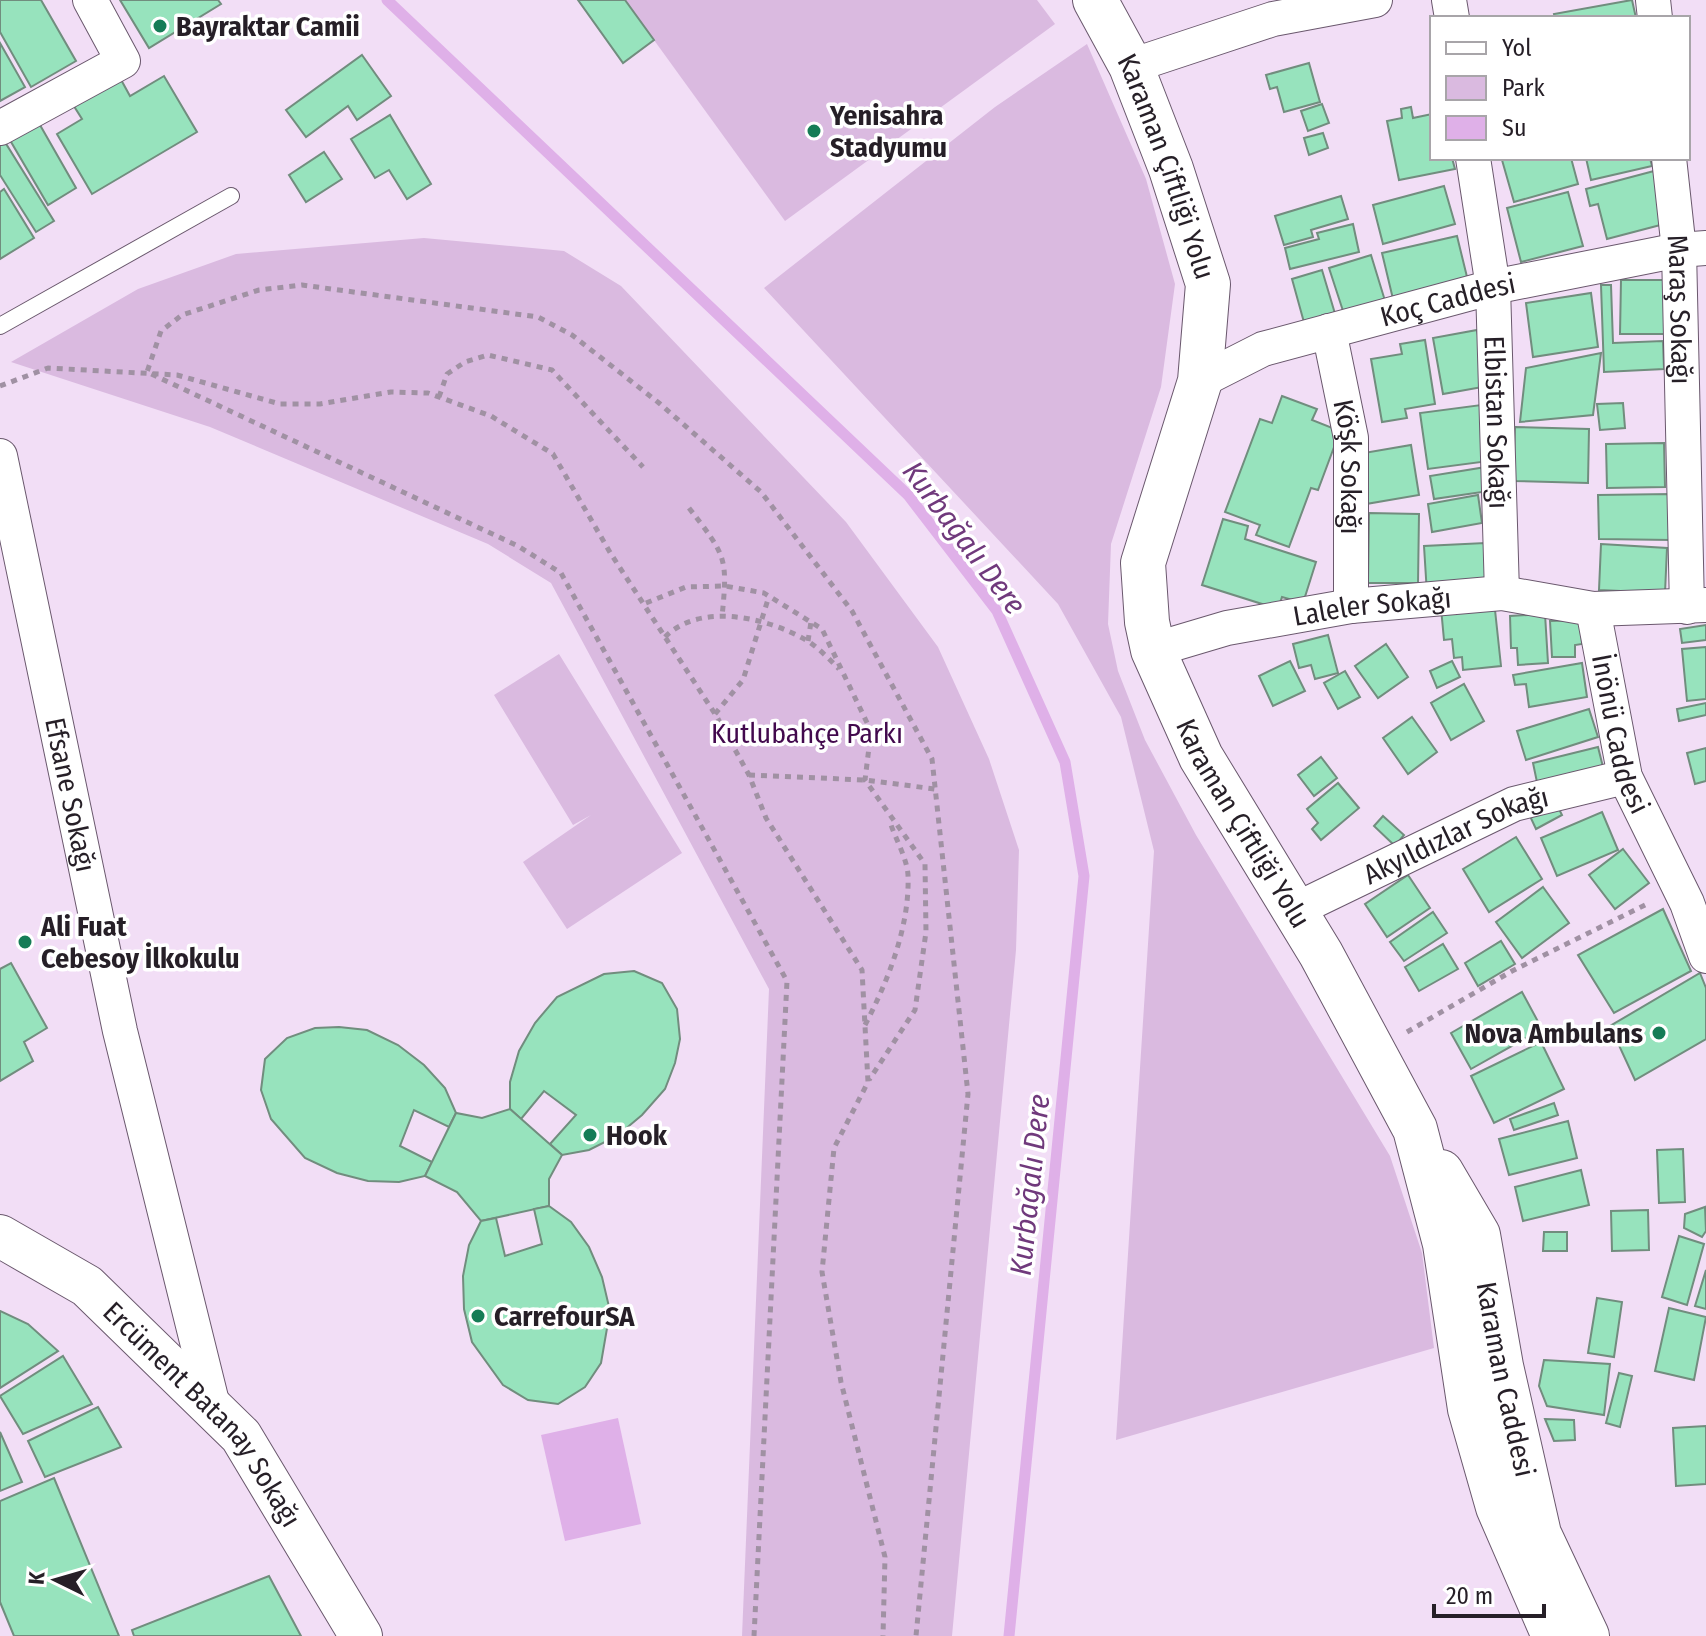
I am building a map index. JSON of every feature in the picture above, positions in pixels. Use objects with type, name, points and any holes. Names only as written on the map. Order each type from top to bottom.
[{"type":"main road","name":"Karaman Çiftliği Yolu","points":[[1095,0],[1131,66],[1171,169],[1208,284],[1200,381],[1143,563],[1147,622],[1153,650],[1201,757],[1295,910],[1415,1129],[1445,1244],[1470,1409],[1498,1507],[1554,1636]]},
{"type":"main road","name":"Karaman Caddesi","points":[[1415,1129],[1478,1235],[1501,1366],[1539,1534],[1587,1636]]},
{"type":"street","points":[[0,128],[123,61],[90,0]]},
{"type":"street","points":[[1131,66],[1273,19],[1375,0]]},
{"type":"street","name":"Elbistan Sokağı","points":[[1473,160],[1493,287],[1502,593]]},
{"type":"street","name":"Maraş Sokağı","points":[[1670,160],[1692,249],[1696,606]]},
{"type":"street","name":"Koç Caddesi","points":[[1200,381],[1263,349],[1329,331],[1493,287],[1692,249]]},
{"type":"street","name":"Köşk Sokağı","points":[[1329,331],[1351,438],[1351,606]]},
{"type":"street","name":"Efsane Sokağı","points":[[0,456],[116,1018],[214,1410]]},
{"type":"street","name":"Laleler Sokağı","points":[[1153,650],[1227,628],[1351,606],[1502,593],[1593,609]]},
{"type":"street","name":"İnönü Caddesi","points":[[1696,606],[1593,609],[1625,777],[1679,887],[1699,914],[1706,956]]},
{"type":"street","name":"Akyıldızlar Sokağı","points":[[1295,910],[1514,804],[1625,777]]},
{"type":"street","name":"Ercüment Batanay Sokağı","points":[[0,1236],[87,1286],[241,1436],[361,1636]]},
{"type":"lane","points":[[0,326],[231,196]]},
{"type":"path","points":[[147,372],[161,331],[182,315],[259,290],[302,285],[538,317],[572,335],[659,403],[761,492],[852,611],[932,759],[968,1094],[916,1636]]},
{"type":"path","points":[[439,397],[447,374],[488,355],[552,370],[643,467]]},
{"type":"path","points":[[0,386],[48,368],[177,375],[280,404],[320,404],[391,392],[439,397],[491,416],[553,454],[611,554],[646,603],[715,714],[749,775],[766,818],[862,970],[868,1082]]},
{"type":"path","points":[[147,372],[518,546],[561,573],[787,981],[754,1636]]},
{"type":"path","points":[[689,508],[721,548],[725,586],[722,617]]},
{"type":"path","points":[[646,603],[686,587],[725,586],[769,596],[822,629],[871,731],[865,780],[888,818],[925,864],[926,932],[915,1010],[868,1082],[834,1148],[822,1272],[841,1382],[885,1557],[883,1636]]},
{"type":"path","points":[[715,714],[743,680],[769,596]]},
{"type":"path","points":[[665,637],[680,621],[722,617],[763,621],[808,641],[843,672]]},
{"type":"path","points":[[808,641],[811,622]]},
{"type":"path","points":[[749,775],[865,780],[935,789]]},
{"type":"path","points":[[865,1026],[884,988],[903,921],[907,885],[908,873],[888,818]]},
{"type":"path","points":[[1372,1053],[1512,971],[1679,887]]},
{"type":"green space","name":"Yenisahra Stadyumu","points":[[625,0],[1037,0],[1055,24],[785,221]]},
{"type":"green space","points":[[1087,44],[1146,179],[1175,284],[1161,387],[1111,544],[1108,624],[1118,671],[1145,740],[1196,835],[1390,1156],[1422,1253],[1434,1348],[1116,1440],[1154,851],[1121,717],[1058,604],[764,288],[995,107]]},
{"type":"green space","name":"Kutlubahçe Parkı","points":[[424,238],[564,251],[621,286],[846,522],[938,647],[989,759],[1019,850],[1016,950],[952,1636],[742,1636],[769,989],[551,583],[488,544],[210,427],[11,362],[138,289],[236,254]]},
{"type":"green space","points":[[559,654],[682,853],[567,929],[523,862],[591,815],[573,825],[494,695]]},
{"type":"water","points":[[618,1418],[641,1524],[565,1541],[541,1435]]},
{"type":"building","points":[[0,0],[41,0],[76,61],[31,87],[0,32]]},
{"type":"building","name":"Bayraktar Camii","points":[[120,0],[218,0],[221,4],[149,48]]},
{"type":"building","points":[[578,0],[625,0],[654,40],[623,63]]},
{"type":"building","points":[[1632,0],[1636,16],[1554,16]]},
{"type":"building","points":[[0,43],[25,87],[0,101]]},
{"type":"building","points":[[362,55],[391,96],[357,120],[348,106],[306,137],[286,110]]},
{"type":"building","points":[[1309,63],[1320,102],[1284,112],[1277,87],[1270,89],[1266,75]]},
{"type":"building","points":[[119,76],[130,96],[164,76],[197,132],[92,194],[57,134],[82,119],[72,103]]},
{"type":"building","points":[[1322,104],[1329,123],[1308,131],[1301,111]]},
{"type":"building","points":[[1411,107],[1413,118],[1430,114],[1430,160],[1453,160],[1455,169],[1399,180],[1387,121],[1402,118],[1401,109]]},
{"type":"building","points":[[390,115],[431,184],[407,199],[389,170],[375,178],[351,139]]},
{"type":"building","points":[[36,118],[76,188],[48,205],[7,135]]},
{"type":"building","points":[[1323,133],[1328,148],[1309,155],[1304,138]]},
{"type":"building","points":[[0,134],[54,221],[36,232],[0,175]]},
{"type":"building","points":[[324,152],[342,179],[306,202],[289,175]]},
{"type":"building","points":[[1502,160],[1572,160],[1578,184],[1514,202]]},
{"type":"building","points":[[1586,160],[1650,160],[1652,166],[1591,180]]},
{"type":"building","points":[[1654,171],[1668,223],[1607,239],[1598,204],[1590,206],[1586,189]]},
{"type":"building","points":[[1444,186],[1455,224],[1383,244],[1373,205]]},
{"type":"building","points":[[4,189],[34,238],[0,259],[0,192]]},
{"type":"building","points":[[1568,192],[1583,246],[1521,262],[1507,208]]},
{"type":"building","points":[[1341,196],[1348,219],[1311,230],[1313,237],[1284,245],[1275,216]]},
{"type":"building","points":[[1353,224],[1359,252],[1290,269],[1285,248],[1319,239],[1317,233]]},
{"type":"building","points":[[1457,236],[1468,281],[1393,299],[1382,253]]},
{"type":"building","points":[[1371,255],[1386,304],[1345,317],[1329,268]]},
{"type":"building","points":[[1322,270],[1336,317],[1305,326],[1292,279]]},
{"type":"building","points":[[1621,280],[1665,280],[1665,334],[1620,334]]},
{"type":"building","points":[[1601,285],[1611,285],[1613,343],[1663,341],[1664,369],[1604,372]]},
{"type":"building","points":[[1591,293],[1598,347],[1533,357],[1526,303]]},
{"type":"building","points":[[1477,330],[1488,386],[1443,394],[1433,338]]},
{"type":"building","points":[[1425,340],[1435,404],[1405,409],[1407,418],[1382,422],[1371,359],[1402,354],[1400,344]]},
{"type":"building","points":[[1601,353],[1593,415],[1520,422],[1526,368]]},
{"type":"building","points":[[1282,396],[1317,409],[1312,420],[1340,431],[1318,490],[1311,488],[1289,547],[1256,535],[1260,525],[1225,512],[1260,419],[1272,423]]},
{"type":"building","points":[[1623,403],[1625,428],[1600,430],[1597,404]]},
{"type":"building","points":[[1481,405],[1489,461],[1428,469],[1420,413]]},
{"type":"building","points":[[1515,427],[1589,429],[1588,483],[1513,481]]},
{"type":"building","points":[[1664,443],[1665,487],[1607,488],[1606,444]]},
{"type":"building","points":[[1411,445],[1419,495],[1366,504],[1358,454]]},
{"type":"building","points":[[1486,467],[1489,491],[1434,499],[1430,476]]},
{"type":"building","points":[[1671,494],[1671,540],[1599,539],[1598,495]]},
{"type":"building","points":[[1478,495],[1482,523],[1432,532],[1428,504]]},
{"type":"building","points":[[1369,513],[1419,514],[1418,583],[1368,583]]},
{"type":"building","points":[[1223,519],[1248,526],[1245,539],[1316,562],[1303,603],[1282,597],[1278,609],[1202,585]]},
{"type":"building","points":[[1485,543],[1487,592],[1427,594],[1424,546]]},
{"type":"building","points":[[1601,544],[1667,548],[1665,593],[1599,590]]},
{"type":"building","points":[[1441,608],[1495,610],[1501,666],[1463,670],[1462,657],[1454,658],[1452,639],[1444,640]]},
{"type":"building","points":[[1545,614],[1548,663],[1518,665],[1517,648],[1511,648],[1510,616]]},
{"type":"building","points":[[1581,620],[1582,644],[1575,645],[1575,657],[1552,657],[1550,621]]},
{"type":"building","points":[[1706,625],[1706,640],[1682,643],[1680,629]]},
{"type":"building","points":[[1328,635],[1338,673],[1315,679],[1311,665],[1299,668],[1293,644]]},
{"type":"building","points":[[1386,644],[1408,677],[1378,698],[1355,666]]},
{"type":"building","points":[[1706,647],[1706,699],[1687,701],[1682,649]]},
{"type":"building","points":[[1290,661],[1305,691],[1273,706],[1259,676]]},
{"type":"building","points":[[1452,661],[1460,677],[1437,688],[1430,671]]},
{"type":"building","points":[[1582,663],[1587,697],[1529,707],[1526,684],[1515,685],[1513,675]]},
{"type":"building","points":[[1345,671],[1360,697],[1338,709],[1324,683]]},
{"type":"building","points":[[1464,684],[1484,721],[1451,740],[1431,703]]},
{"type":"building","points":[[1706,703],[1706,715],[1679,721],[1677,709]]},
{"type":"building","points":[[1589,709],[1598,737],[1526,760],[1517,731]]},
{"type":"building","points":[[1412,717],[1437,752],[1408,774],[1383,738]]},
{"type":"building","points":[[1598,747],[1604,771],[1538,787],[1533,763]]},
{"type":"building","points":[[1706,748],[1706,781],[1695,784],[1687,753]]},
{"type":"building","points":[[1321,757],[1337,778],[1314,796],[1298,775]]},
{"type":"building","points":[[1338,783],[1359,808],[1321,840],[1312,829],[1318,823],[1307,809]]},
{"type":"building","points":[[1555,801],[1562,815],[1536,829],[1529,814]]},
{"type":"building","points":[[1602,812],[1618,850],[1557,876],[1541,838]]},
{"type":"building","points":[[1383,816],[1404,835],[1395,846],[1374,826]]},
{"type":"building","points":[[1516,837],[1542,879],[1489,912],[1463,869]]},
{"type":"building","points":[[1623,849],[1649,883],[1615,909],[1589,875]]},
{"type":"building","points":[[1408,875],[1430,908],[1387,937],[1365,904]]},
{"type":"building","points":[[1543,887],[1569,923],[1522,958],[1496,922]]},
{"type":"building","points":[[1663,909],[1691,971],[1614,1013],[1578,955]]},
{"type":"building","points":[[1433,912],[1447,933],[1404,961],[1390,942]]},
{"type":"building","points":[[1501,941],[1515,964],[1478,986],[1465,963]]},
{"type":"building","points":[[1443,944],[1458,969],[1419,991],[1405,967]]},
{"type":"building","points":[[11,963],[47,1028],[24,1042],[33,1061],[0,1081],[0,969]]},
{"type":"building","points":[[634,971],[662,983],[677,1009],[680,1039],[665,1089],[642,1115],[617,1136],[589,1150],[562,1155],[550,1144],[576,1115],[544,1091],[521,1119],[510,1109],[510,1082],[519,1051],[535,1023],[557,997],[604,974]]},
{"type":"building","name":"Nova Ambulans","points":[[1700,973],[1706,988],[1706,1039],[1635,1080],[1610,1026]]},
{"type":"building","points":[[1522,992],[1542,1029],[1471,1069],[1451,1033]]},
{"type":"building","points":[[315,1028],[367,1030],[398,1045],[424,1065],[445,1088],[456,1113],[449,1127],[414,1110],[400,1146],[432,1162],[425,1176],[399,1182],[368,1181],[337,1173],[305,1158],[271,1119],[261,1090],[265,1059],[287,1038]]},
{"type":"building","points":[[1541,1042],[1564,1089],[1494,1123],[1471,1076]]},
{"type":"building","points":[[1554,1103],[1558,1115],[1514,1130],[1510,1119]]},
{"type":"building","points":[[510,1109],[562,1155],[549,1179],[549,1206],[481,1221],[457,1192],[425,1176],[456,1113],[482,1118]]},
{"type":"building","points":[[1568,1121],[1577,1158],[1509,1175],[1499,1139]]},
{"type":"building","points":[[1683,1149],[1685,1202],[1659,1203],[1657,1150]]},
{"type":"building","points":[[1581,1170],[1589,1205],[1523,1221],[1515,1187]]},
{"type":"building","points":[[549,1206],[571,1222],[589,1247],[602,1277],[610,1311],[601,1363],[585,1387],[558,1404],[528,1400],[503,1385],[472,1342],[464,1309],[463,1276],[469,1245],[481,1221],[496,1218],[505,1256],[542,1244],[534,1209]]},
{"type":"building","points":[[1705,1207],[1706,1231],[1702,1237],[1684,1228],[1685,1214]]},
{"type":"building","points":[[1648,1210],[1649,1250],[1612,1251],[1611,1211]]},
{"type":"building","points":[[1544,1232],[1567,1232],[1567,1251],[1543,1251]]},
{"type":"building","points":[[1679,1236],[1704,1244],[1687,1305],[1662,1297]]},
{"type":"building","points":[[1706,1270],[1706,1309],[1695,1306]]},
{"type":"building","points":[[1597,1298],[1622,1302],[1614,1357],[1588,1353]]},
{"type":"building","points":[[1669,1308],[1706,1317],[1694,1380],[1655,1371]]},
{"type":"building","points":[[0,1311],[28,1324],[58,1351],[0,1388]]},
{"type":"building","points":[[63,1356],[92,1404],[23,1434],[0,1396]]},
{"type":"building","points":[[1544,1360],[1610,1364],[1604,1415],[1547,1406],[1539,1386]]},
{"type":"building","points":[[1619,1373],[1632,1376],[1620,1427],[1606,1423]]},
{"type":"building","points":[[98,1407],[121,1447],[45,1477],[28,1441]]},
{"type":"building","points":[[1545,1419],[1574,1420],[1575,1440],[1554,1441]]},
{"type":"building","points":[[1706,1426],[1706,1484],[1676,1486],[1673,1428]]},
{"type":"building","points":[[0,1432],[22,1482],[0,1491]]},
{"type":"building","points":[[54,1478],[119,1636],[14,1636],[0,1602],[0,1501]]},
{"type":"building","points":[[269,1576],[301,1636],[134,1636],[132,1630]]},
{"type":"waterway","name":"Kurbağalı Dere","points":[[387,0],[908,495],[997,611],[1065,762],[1084,876],[1009,1636]]},
{"type":"place","name":"Bayraktar Camii","points":[[160,26]]},
{"type":"place","name":"Yenisahra Stadyumu","points":[[814,131]]},
{"type":"place","name":"Ali Fuat Cebesoy İlkokulu","points":[[25,942]]},
{"type":"place","name":"Nova Ambulans","points":[[1659,1033]]},
{"type":"place","name":"Hook","points":[[590,1135]]},
{"type":"place","name":"CarrefourSA","points":[[478,1316]]}]
